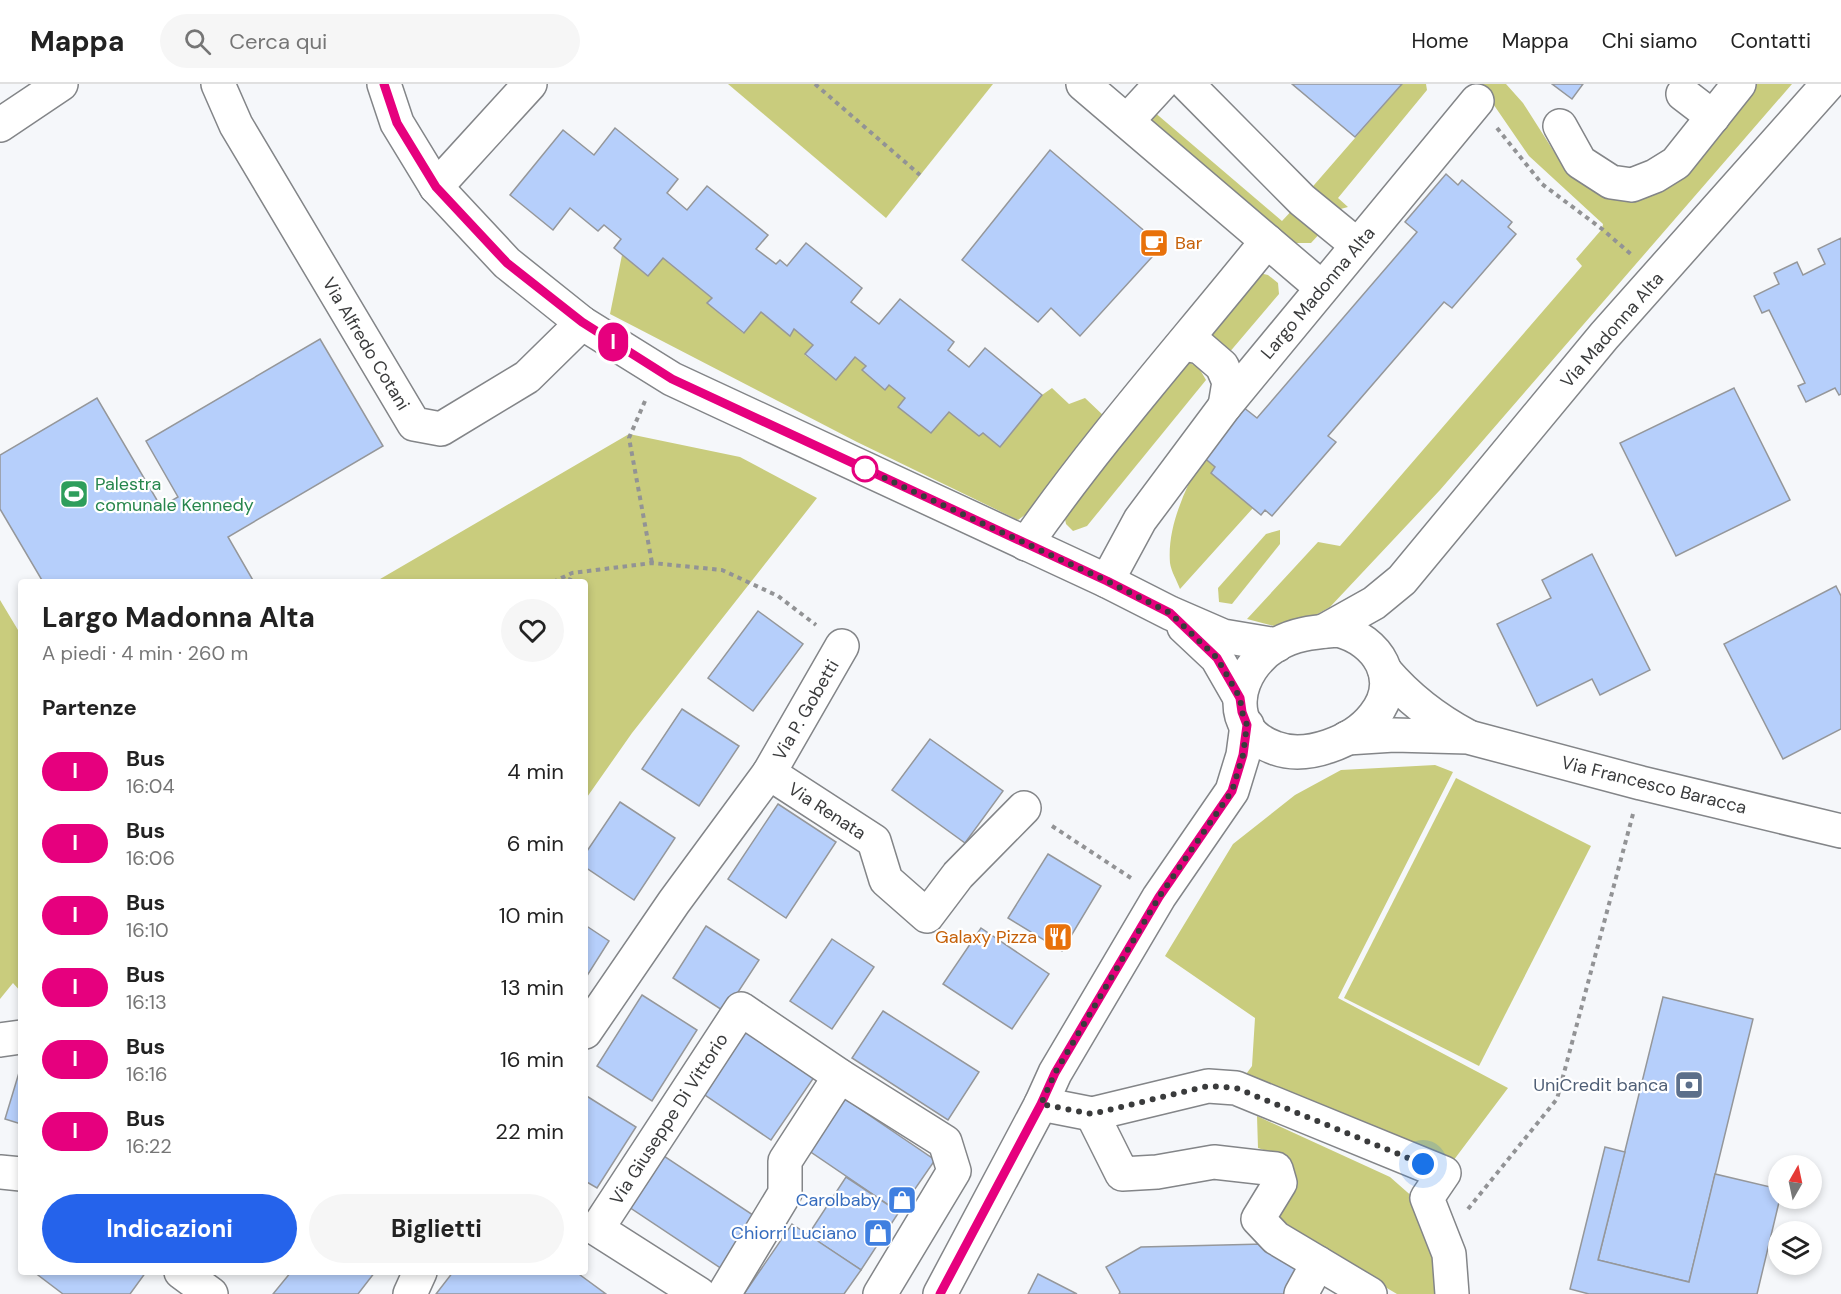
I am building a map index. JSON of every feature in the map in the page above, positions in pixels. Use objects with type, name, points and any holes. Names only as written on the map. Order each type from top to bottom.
[{"type":"street","points":[[0,125],[61,84]]},
{"type":"street","name":"Via Alfredo Cotani","points":[[218,84],[236,125],[414,424],[441,429],[527,377],[582,322]]},
{"type":"street","points":[[384,84],[397,123],[436,187],[507,263],[582,322],[672,379],[1107,581],[1170,613],[1223,636],[1276,645]]},
{"type":"street","points":[[436,187],[530,84]]},
{"type":"street","points":[[1083,84],[1322,288]]},
{"type":"street","points":[[1127,121],[1161,84]]},
{"type":"street","points":[[1187,84],[1302,200],[1357,245]]},
{"type":"street","points":[[1560,126],[1580,162],[1611,182],[1632,185],[1655,176],[1676,163],[1739,84]]},
{"type":"street","name":"Via Madonna Alta","points":[[1324,631],[1374,603],[1402,580],[1604,336],[1828,84]]},
{"type":"street","points":[[1683,94],[1713,117]]},
{"type":"street","name":"Largo Madonna Alta","points":[[1107,581],[1140,520],[1225,406],[1477,101]]},
{"type":"street","points":[[1026,544],[1057,499],[1149,382],[1184,344],[1267,241]]},
{"type":"street","points":[[1184,344],[1200,347],[1222,366],[1229,382],[1225,406]]},
{"type":"street","name":"Via Madonna Alta","points":[[1232,791],[1269,768],[1347,738],[1374,717],[1382,705],[1386,691],[1382,637],[1388,610],[1402,580]]},
{"type":"street","points":[[1170,613],[1217,658],[1244,712]]},
{"type":"street","name":"Via Madonna Alta","points":[[940,1294],[1041,1104],[1055,1073],[1159,897],[1232,791],[1243,755],[1242,684],[1248,671],[1257,660],[1276,645],[1299,635],[1338,630],[1365,641],[1375,650],[1384,667]]},
{"type":"street","name":"Via P. Gobetti","points":[[769,773],[842,646]]},
{"type":"street","name":"Via Francesco Baracca","points":[[1384,667],[1418,705],[1439,721],[1468,737]]},
{"type":"street","name":"Via Madonna Alta","points":[[1244,712],[1256,737],[1268,746],[1281,750],[1311,750]]},
{"type":"street","name":"Via Francesco Baracca","points":[[1347,738],[1394,735],[1468,737],[1641,783],[1841,831]]},
{"type":"street","name":"Via Renata","points":[[588,1028],[674,902],[769,773],[874,841],[886,880],[927,916],[958,875],[1024,808]]},
{"type":"street","name":"Via Giuseppe Di Vittorio","points":[[699,1294],[597,1228],[741,1009],[840,1076],[945,1142],[954,1171],[893,1289]]},
{"type":"street","points":[[0,1040],[18,1037]]},
{"type":"street","points":[[724,1294],[785,1193],[785,1161],[840,1076]]},
{"type":"street","points":[[1041,1104],[1092,1114],[1208,1086],[1236,1088],[1444,1173],[1428,1198],[1449,1254],[1452,1294]]},
{"type":"street","points":[[1092,1114],[1122,1174],[1157,1172],[1214,1162],[1276,1169],[1280,1184],[1258,1219],[1276,1238],[1370,1294]]},
{"type":"street","points":[[0,1172],[18,1174]]},
{"type":"street","points":[[1301,1294],[1318,1263]]},
{"type":"street","points":[[185,1275],[210,1294]]},
{"type":"street","points":[[410,1294],[419,1275]]},
{"type":"path","points":[[815,84],[920,175]]},
{"type":"path","points":[[1522,160],[1542,184],[1624,248]]},
{"type":"path","points":[[652,563],[629,438],[658,370]]},
{"type":"path","points":[[559,579],[572,573],[652,563],[722,570],[778,596],[842,646]]},
{"type":"path","points":[[570,579],[572,573]]},
{"type":"path","points":[[1443,1240],[1557,1099],[1641,783]]},
{"type":"path","points":[[1024,808],[1159,897]]},
{"type":"green space","points":[[728,84],[993,84],[886,218]]},
{"type":"green space","points":[[1402,84],[1426,84],[1427,90],[1338,198],[1348,207],[1333,211],[1308,192]]},
{"type":"green space","points":[[1476,84],[1506,84],[1523,103],[1567,172],[1637,196],[1754,84],[1792,84],[1440,490],[1330,607],[1305,621],[1274,626],[1247,619],[1318,542],[1340,546],[1582,266],[1576,259],[1602,229],[1603,224],[1529,156],[1487,95]]},
{"type":"green space","points":[[1153,111],[1282,221],[1296,206],[1323,230],[1311,243],[1294,243],[1152,127]]},
{"type":"green space","points":[[622,255],[648,276],[663,258],[712,298],[707,303],[743,333],[761,312],[789,335],[794,329],[813,345],[805,355],[836,380],[855,357],[866,366],[863,371],[885,389],[889,385],[905,398],[898,407],[931,433],[949,412],[979,436],[983,433],[1000,446],[1042,395],[1052,388],[1069,404],[1085,398],[1105,417],[1037,506],[1018,520],[857,442],[610,314]]},
{"type":"green space","points":[[1259,273],[1268,275],[1278,283],[1279,294],[1228,354],[1219,340],[1208,335]]},
{"type":"green space","points":[[1187,361],[1199,368],[1206,380],[1087,526],[1073,531],[1066,524],[1064,514]]},
{"type":"green space","points":[[629,434],[740,457],[817,498],[632,733],[588,796],[588,579],[380,579]]},
{"type":"green space","points":[[1202,456],[1215,467],[1211,473],[1253,508],[1180,589],[1170,563],[1171,535],[1179,508]]},
{"type":"green space","points":[[1280,530],[1280,544],[1232,604],[1219,602],[1218,588],[1266,534]]},
{"type":"green space","points":[[0,600],[18,630],[18,989],[13,983],[0,999]]},
{"type":"green space","points":[[1435,765],[1453,772],[1338,998],[1508,1088],[1444,1173],[1236,1088],[1252,1066],[1255,1018],[1165,956],[1233,844],[1295,795],[1341,770]]},
{"type":"green space","points":[[1456,778],[1591,846],[1479,1066],[1344,998]]},
{"type":"green space","points":[[1257,1116],[1390,1177],[1415,1199],[1425,1220],[1441,1294],[1397,1294],[1275,1222],[1281,1156],[1258,1148]]},
{"type":"building","points":[[1292,84],[1402,84],[1355,137]]},
{"type":"building","points":[[1552,84],[1583,84],[1572,99]]},
{"type":"building","points":[[615,128],[678,179],[667,193],[687,210],[707,186],[768,235],[756,249],[776,264],[780,260],[787,266],[806,243],[862,288],[851,302],[879,324],[900,299],[954,342],[948,350],[969,367],[985,348],[1042,395],[1000,447],[983,433],[979,436],[949,412],[931,433],[898,407],[905,398],[889,385],[885,390],[862,370],[866,366],[855,357],[836,380],[805,354],[813,345],[794,329],[790,336],[761,312],[744,333],[707,303],[712,298],[663,258],[648,276],[614,248],[621,239],[604,225],[598,231],[570,208],[553,230],[510,195],[563,130],[594,155]]},
{"type":"building","points":[[1050,150],[1162,246],[1080,336],[1051,308],[1038,322],[962,260]]},
{"type":"building","points":[[1446,174],[1458,185],[1462,180],[1512,222],[1508,227],[1516,234],[1452,308],[1444,302],[1328,436],[1336,442],[1272,516],[1265,510],[1261,515],[1211,473],[1215,467],[1202,456],[1243,407],[1257,418],[1417,232],[1405,222]]},
{"type":"building","points":[[1841,238],[1841,394],[1839,395],[1835,388],[1806,402],[1798,386],[1805,383],[1769,310],[1762,313],[1754,296],[1779,284],[1774,273],[1797,262],[1803,275],[1825,264],[1818,249]]},
{"type":"building","points":[[320,339],[383,446],[228,537],[252,579],[41,579],[0,509],[0,455],[97,398],[161,507],[178,497],[146,441]]},
{"type":"building","points":[[1734,388],[1790,500],[1676,556],[1620,443]]},
{"type":"building","points":[[1592,554],[1650,670],[1600,695],[1592,679],[1537,706],[1497,624],[1551,598],[1542,580]]},
{"type":"building","points":[[1836,586],[1841,596],[1841,729],[1783,759],[1724,644]]},
{"type":"building","points":[[758,611],[803,644],[753,711],[708,678]]},
{"type":"building","points":[[682,709],[739,746],[699,806],[642,769]]},
{"type":"building","points":[[930,739],[1003,791],[965,843],[892,790]]},
{"type":"building","points":[[620,802],[675,838],[634,900],[588,869],[588,850]]},
{"type":"building","points":[[778,804],[836,842],[786,918],[728,879]]},
{"type":"building","points":[[1048,854],[1101,886],[1062,951],[1008,918]]},
{"type":"building","points":[[706,926],[759,960],[725,1012],[673,978]]},
{"type":"building","points":[[588,927],[609,941],[588,974]]},
{"type":"building","points":[[981,928],[1049,974],[1012,1029],[943,984]]},
{"type":"building","points":[[832,939],[874,967],[832,1029],[790,1001]]},
{"type":"building","points":[[642,995],[697,1030],[652,1101],[597,1066]]},
{"type":"building","name":"UniCredit banca","points":[[1663,997],[1753,1019],[1689,1282],[1598,1260]]},
{"type":"building","points":[[883,1011],[979,1072],[948,1120],[852,1058]]},
{"type":"building","points":[[750,1023],[819,1070],[771,1140],[702,1093]]},
{"type":"building","points":[[18,1076],[18,1123],[5,1119]]},
{"type":"building","points":[[835,1092],[935,1160],[899,1212],[799,1144]]},
{"type":"building","points":[[588,1097],[636,1127],[597,1188],[588,1183]]},
{"type":"building","points":[[1605,1147],[1625,1152],[1598,1260],[1689,1282],[1715,1174],[1768,1186],[1768,1209],[1777,1209],[1774,1221],[1768,1221],[1768,1248],[1757,1294],[1589,1294],[1570,1289]]},
{"type":"building","points":[[658,1152],[762,1221],[728,1273],[623,1203]]},
{"type":"building","points":[[846,1177],[899,1212],[861,1270],[808,1235]]},
{"type":"building","points":[[792,1224],[861,1270],[844,1294],[744,1294]]},
{"type":"building","points":[[1264,1244],[1300,1264],[1284,1294],[1119,1294],[1106,1267],[1141,1247]]},
{"type":"building","points":[[1038,1274],[1077,1294],[1028,1294]]},
{"type":"building","points":[[38,1275],[144,1275],[130,1294],[63,1294]]},
{"type":"building","points":[[289,1275],[373,1275],[358,1294],[273,1294]]},
{"type":"building","points":[[451,1275],[580,1275],[606,1294],[436,1294]]},
{"type":"bus line","name":"I","points":[[384,84],[397,123],[436,187],[507,263],[582,322],[672,379],[1107,581],[1170,613],[1217,658],[1240,698],[1247,725],[1243,755],[1232,791],[1159,897],[1055,1073],[1041,1104],[940,1294]]},
{"type":"place","name":"Bar","points":[[1154,243]]},
{"type":"place","name":"Palestra comunale Kennedy","points":[[74,494]]},
{"type":"place","name":"Galaxy Pizza","points":[[1058,937]]},
{"type":"place","name":"UniCredit banca","points":[[1689,1085]]},
{"type":"place","name":"Carolbaby","points":[[902,1200]]},
{"type":"place","name":"Chiorri Luciano","points":[[878,1233]]},
{"type":"route","points":[[865,469],[1107,581],[1170,613],[1217,658],[1240,698],[1247,725],[1243,755],[1232,791],[1159,897],[1055,1073],[1041,1104],[1092,1114],[1208,1086],[1236,1088],[1423,1164]]}]
